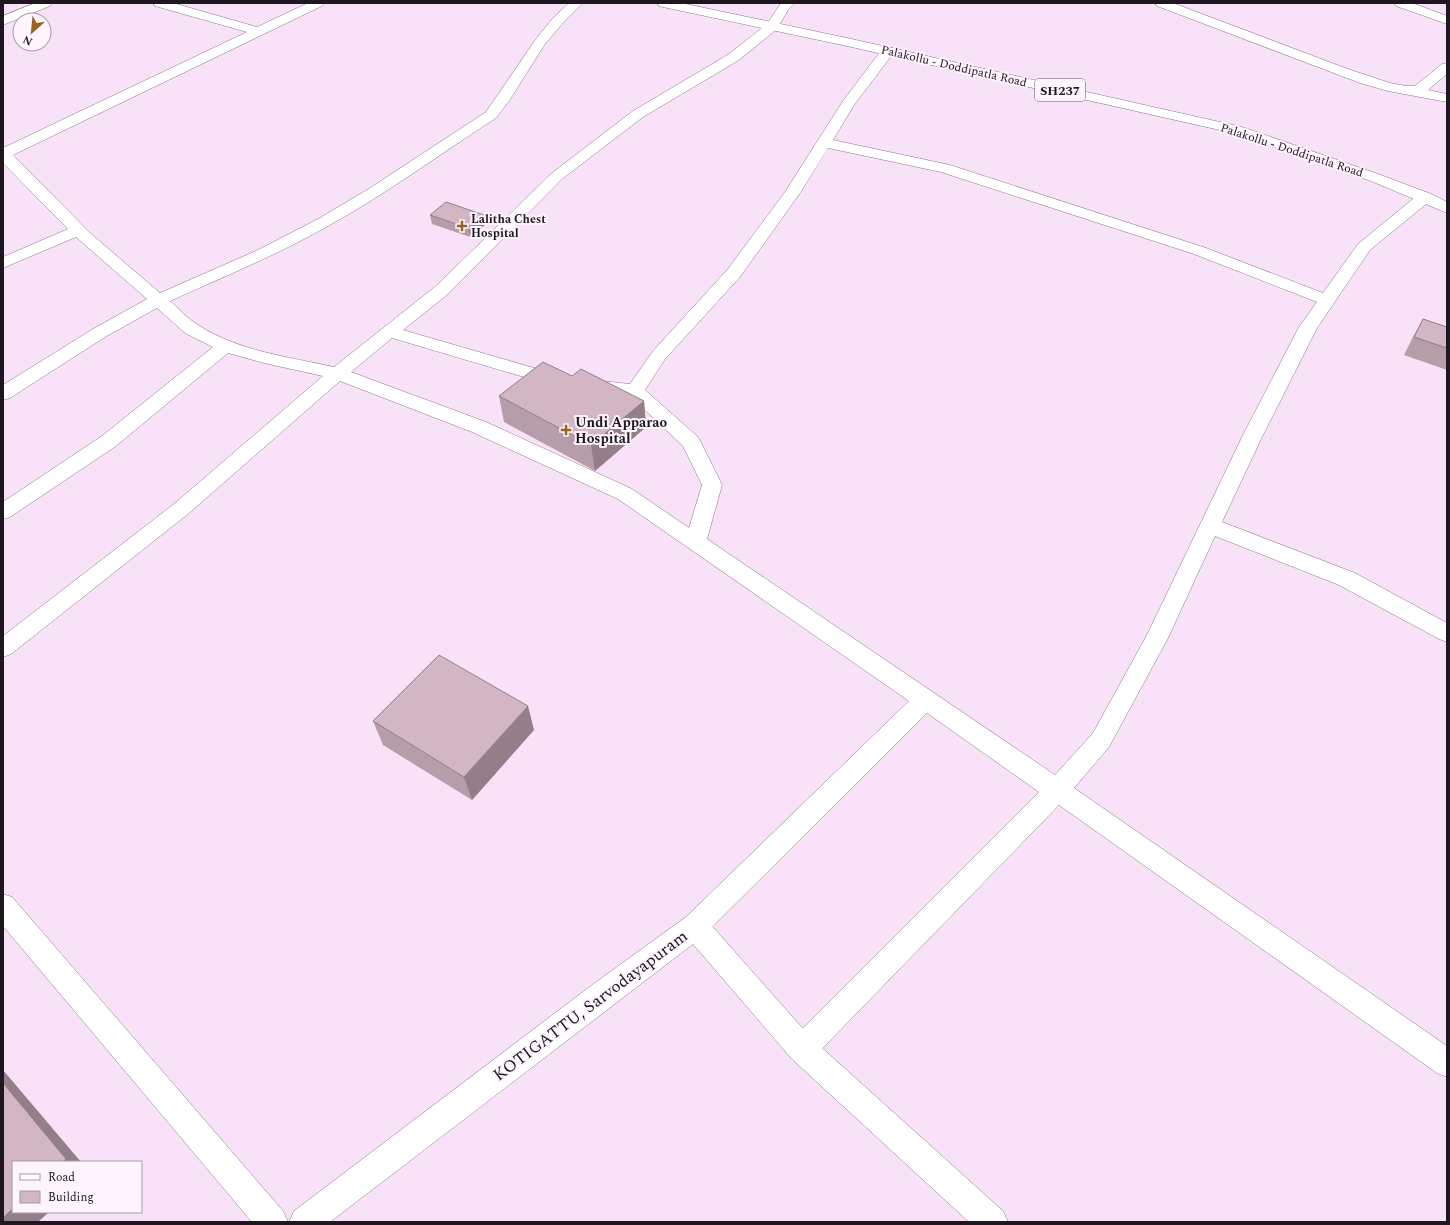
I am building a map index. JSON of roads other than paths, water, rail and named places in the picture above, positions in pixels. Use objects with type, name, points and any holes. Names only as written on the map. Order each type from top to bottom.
[{"type":"street","points":[[4,19],[46,3]]},
{"type":"street","points":[[158,3],[260,32]]},
{"type":"street","points":[[318,3],[3,154],[78,230],[192,329],[225,346],[264,357],[337,373],[479,427],[625,494],[1057,790],[1447,1063]]},
{"type":"street","points":[[3,394],[84,342],[158,300],[262,255],[300,236],[395,180],[491,115],[503,102],[530,56],[561,16],[577,3]]},
{"type":"street","name":"Palakollu - Doddipatla Road","points":[[663,3],[888,51],[1237,130],[1425,197],[1447,208]]},
{"type":"street","points":[[3,648],[181,509],[337,373],[442,290],[557,176],[638,114],[734,57],[772,26],[789,3]]},
{"type":"street","points":[[1161,3],[1364,80],[1405,91],[1419,90],[1447,67]]},
{"type":"street","points":[[1400,3],[1447,20]]},
{"type":"street","points":[[635,391],[659,355],[734,273],[792,193],[848,104],[888,51]]},
{"type":"street","points":[[1413,91],[1447,98]]},
{"type":"street","points":[[823,142],[952,170],[1200,251],[1327,300]]},
{"type":"street","points":[[802,1049],[1057,790],[1101,740],[1157,638],[1253,435],[1308,327],[1364,248],[1425,197]]},
{"type":"street","points":[[3,263],[78,230]]},
{"type":"street","points":[[390,332],[564,383],[635,391],[691,442],[712,485],[695,543]]},
{"type":"street","points":[[3,512],[109,441],[225,346]]},
{"type":"street","points":[[1210,526],[1347,579],[1447,633]]},
{"type":"street","points":[[696,926],[926,700]]},
{"type":"street","points":[[3,906],[272,1222]]},
{"type":"street","name":"KOTIGATTU, Sarvodayapuram","points":[[305,1222],[596,999],[696,926],[802,1049],[992,1222]]},
{"type":"place","name":"Lalitha Chest Hospital","points":[[462,226]]},
{"type":"place","name":"Undi Apparao Hospital","points":[[566,430]]}]
